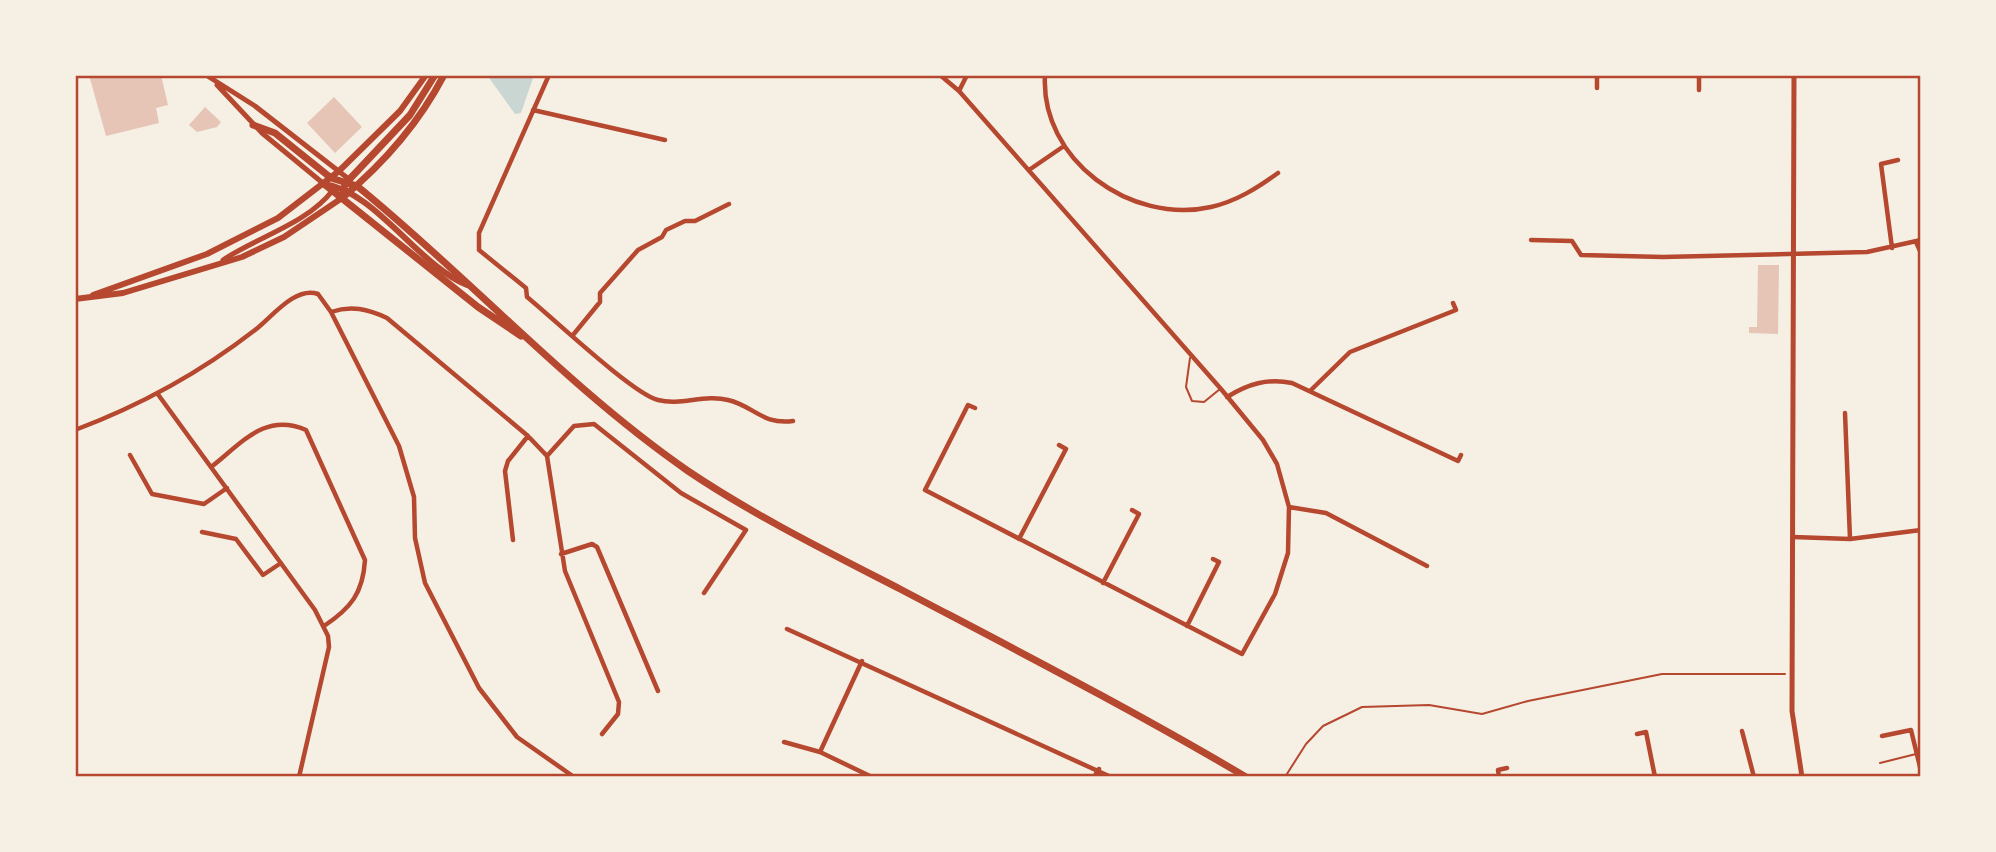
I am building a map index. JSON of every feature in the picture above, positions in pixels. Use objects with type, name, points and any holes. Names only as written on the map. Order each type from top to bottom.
[{"type":"main road","points":[[426,75],[400,111],[339,172],[342,198],[478,307],[539,349]]},
{"type":"main road","points":[[340,185],[410,115],[435,75]]},
{"type":"main road","points":[[357,186],[417,120],[444,75]]},
{"type":"main road","points":[[253,125],[275,133],[459,282],[475,288]]},
{"type":"main road","points":[[75,299],[163,271],[244,237],[324,184],[357,186],[475,288],[539,349],[656,447],[719,491],[823,549],[1132,711],[1246,777]]},
{"type":"main road","points":[[340,185],[342,198]]},
{"type":"main road","points":[[93,295],[123,293],[223,260],[242,257],[284,237],[342,198]]},
{"type":"street","points":[[206,75],[253,125],[324,184]]},
{"type":"street","points":[[549,75],[477,242],[482,253],[526,288],[527,297],[646,396],[672,402],[698,397],[721,399],[741,404],[766,420],[793,421]]},
{"type":"street","points":[[940,75],[960,91],[1221,388],[1263,440],[1277,464],[1289,507],[1289,553],[1282,577],[1242,654],[925,490],[968,405],[975,408]]},
{"type":"street","points":[[960,91],[967,75]]},
{"type":"street","points":[[1045,75],[1047,111],[1064,146],[1077,164],[1115,193],[1160,208],[1209,207],[1232,201],[1278,173]]},
{"type":"street","points":[[1597,75],[1597,88]]},
{"type":"street","points":[[1699,75],[1699,90]]},
{"type":"street","points":[[1794,75],[1792,711],[1802,777]]},
{"type":"street","points":[[215,83],[254,106],[339,172],[340,185],[327,198],[292,222],[223,260]]},
{"type":"street","points":[[532,110],[665,140]]},
{"type":"street","points":[[1029,170],[1064,146]]},
{"type":"street","points":[[1892,248],[1881,164],[1898,160]]},
{"type":"street","points":[[573,335],[600,302],[600,293],[638,250],[662,237],[666,230],[685,221],[695,221],[729,204]]},
{"type":"street","points":[[1531,240],[1572,241],[1581,255],[1596,256],[1867,252],[1919,241],[1921,253]]},
{"type":"street","points":[[75,430],[157,393],[218,357],[297,295],[308,292],[321,296],[399,446],[414,497],[415,538],[425,583],[478,688],[517,737],[574,777]]},
{"type":"street","points":[[1311,390],[1350,352],[1456,310],[1453,303]]},
{"type":"street","points":[[331,312],[344,308],[369,309],[387,318],[528,436],[547,456],[552,472],[561,554],[619,702],[618,714],[602,734]]},
{"type":"street","points":[[1227,397],[1242,388],[1277,380],[1311,390],[1458,461],[1461,455]]},
{"type":"street","points":[[157,393],[281,563],[328,636],[327,661],[299,777]]},
{"type":"street","points":[[1845,413],[1850,539]]},
{"type":"street","points":[[211,467],[272,424],[280,422],[306,430],[365,560],[364,580],[354,603],[324,626]]},
{"type":"street","points":[[547,456],[574,426],[594,424],[681,493],[746,530],[704,593]]},
{"type":"street","points":[[513,540],[505,471],[508,461],[528,436]]},
{"type":"street","points":[[1019,540],[1066,449],[1059,445]]},
{"type":"street","points":[[130,455],[152,494],[204,504],[227,488]]},
{"type":"street","points":[[1289,507],[1326,513],[1427,566]]},
{"type":"street","points":[[1103,583],[1139,514],[1132,510]]},
{"type":"street","points":[[1793,537],[1850,539],[1921,530]]},
{"type":"street","points":[[201,532],[236,539],[262,575],[281,563]]},
{"type":"street","points":[[561,554],[592,544],[597,547],[658,691]]},
{"type":"street","points":[[1186,626],[1219,562],[1213,559]]},
{"type":"street","points":[[787,629],[1099,769],[1111,777]]},
{"type":"street","points":[[820,752],[862,661]]},
{"type":"street","points":[[1882,736],[1911,730],[1921,771]]},
{"type":"street","points":[[1742,731],[1754,777]]},
{"type":"street","points":[[1637,734],[1646,732],[1655,777]]},
{"type":"street","points":[[784,742],[820,752],[872,777]]},
{"type":"street","points":[[1499,777],[1498,770],[1507,768]]},
{"type":"street","points":[[1094,777],[1099,769]]},
{"type":"lane","points":[[1190,355],[1185,387],[1192,401],[1204,402],[1221,388]]},
{"type":"lane","points":[[1880,763],[1917,754]]},
{"type":"path","points":[[1284,777],[1306,744],[1324,726],[1362,707],[1421,705],[1482,714],[1528,701],[1662,674],[1793,674]]},
{"type":"shaded area","points":[[487,75],[534,75],[521,113],[515,114]]},
{"type":"building","points":[[89,75],[161,75],[168,105],[156,108],[159,123],[106,136]]},
{"type":"building","points":[[334,97],[362,127],[335,153],[307,123]]},
{"type":"building","points":[[205,107],[221,122],[217,127],[197,132],[189,125]]},
{"type":"building","points":[[1758,265],[1779,265],[1778,334],[1749,333],[1749,327],[1757,327]]}]
